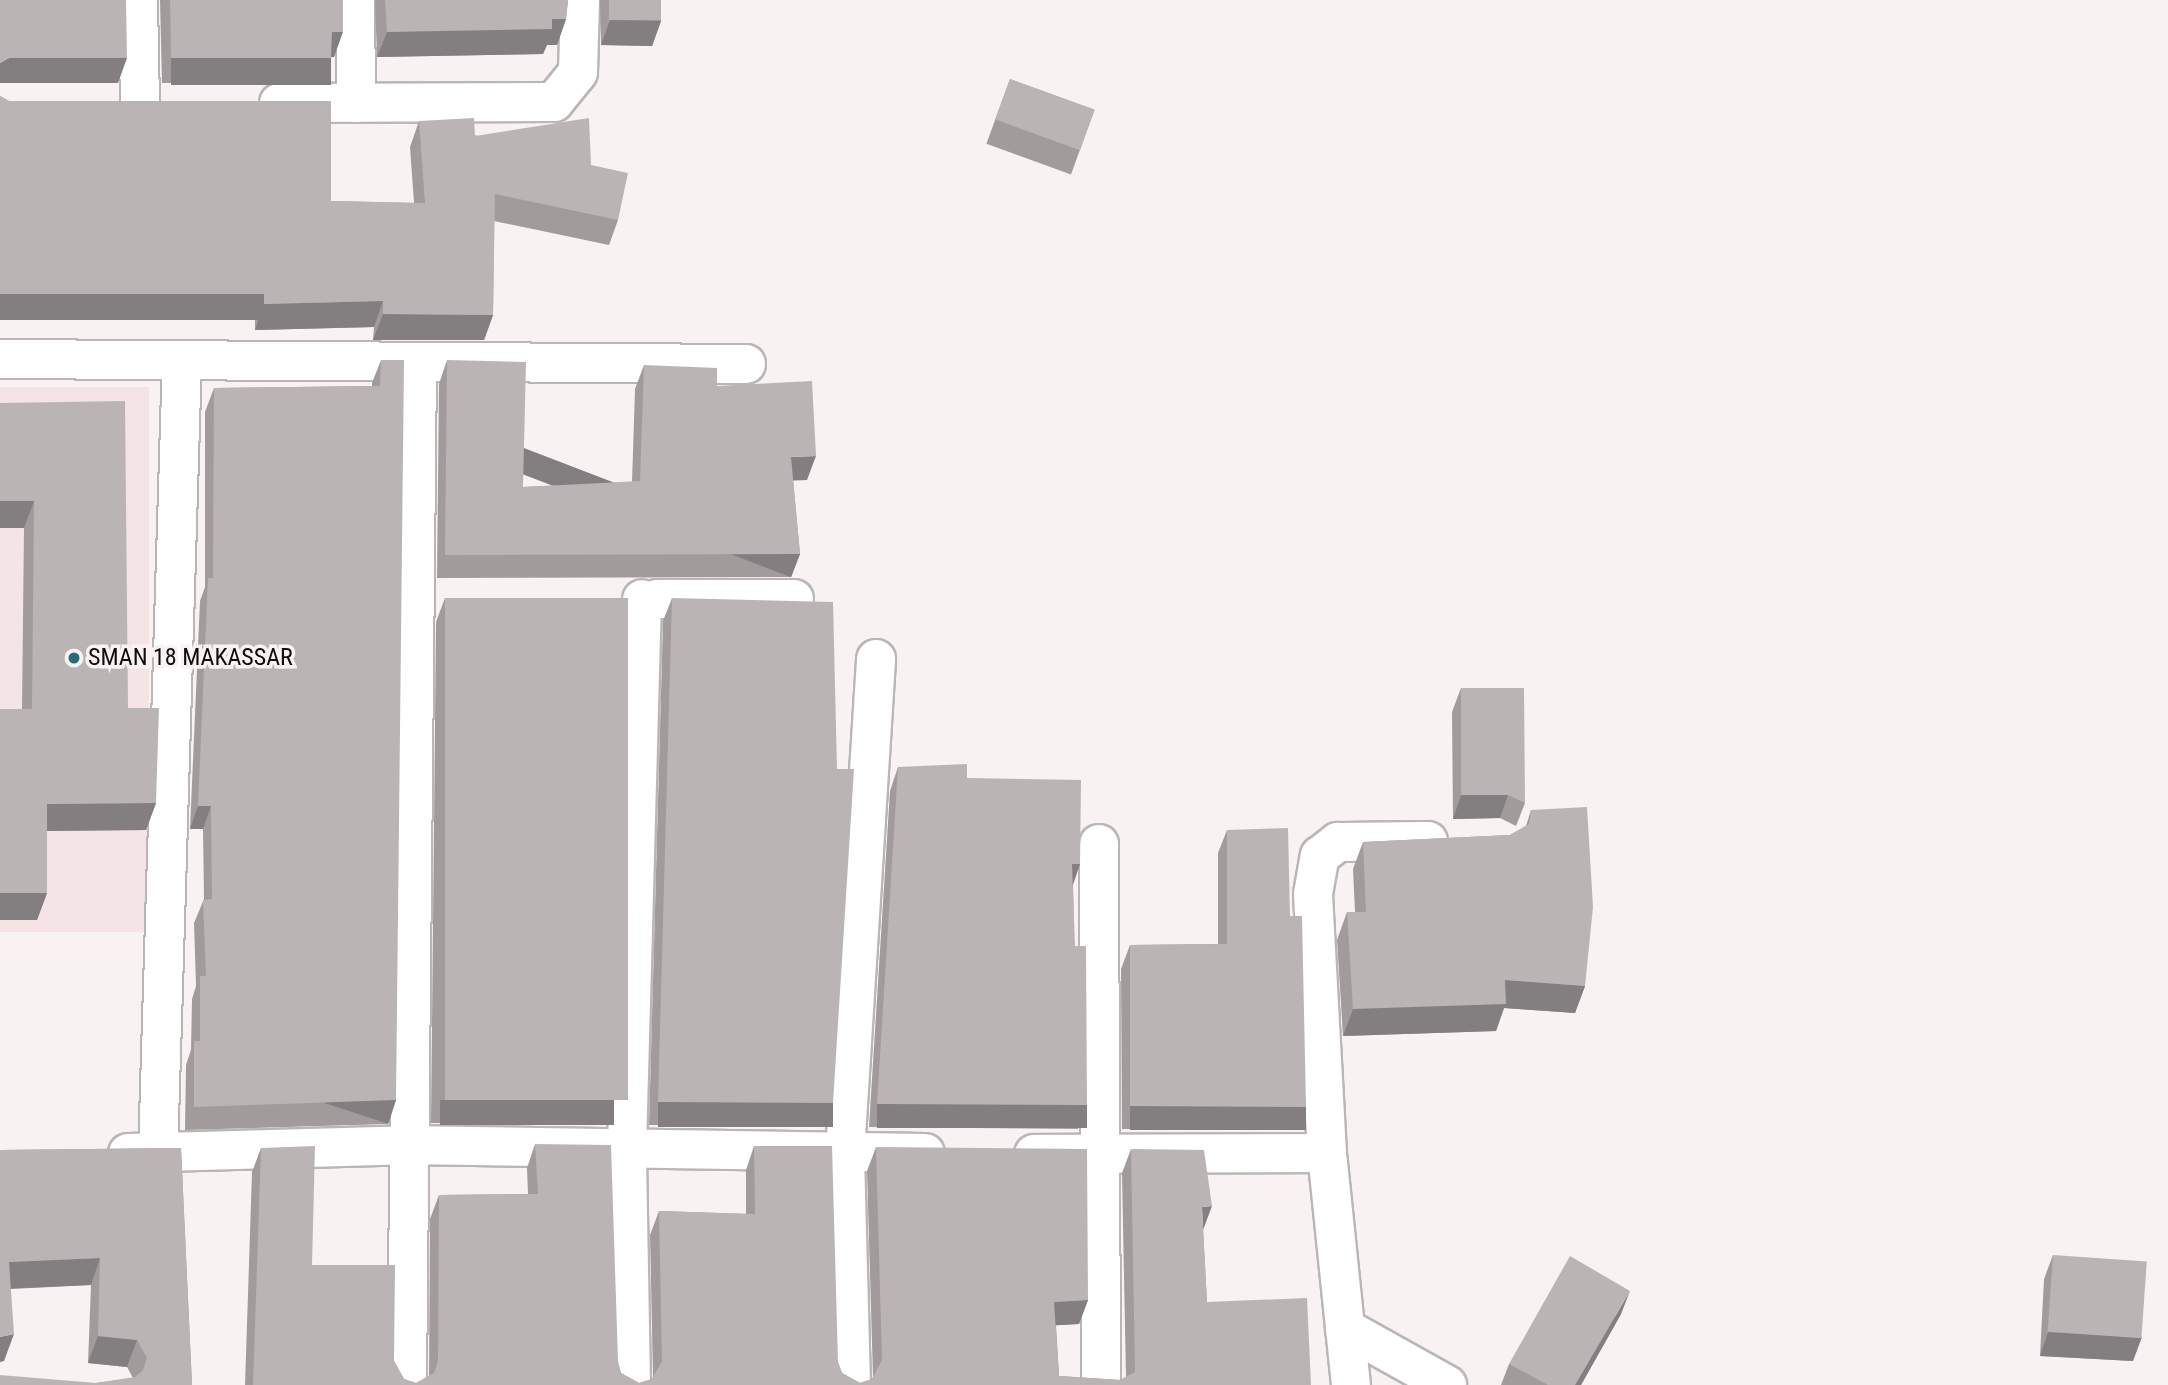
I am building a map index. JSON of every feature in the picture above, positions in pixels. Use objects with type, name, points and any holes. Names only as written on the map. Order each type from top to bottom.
[{"type":"street","points":[[138,0],[140,102]]},
{"type":"street","points":[[355,0],[356,103]]},
{"type":"street","points":[[248,103],[554,102],[578,72],[580,0]]},
{"type":"street","points":[[98,103],[180,102]]},
{"type":"street","points":[[0,359],[417,366],[746,364]]},
{"type":"street","points":[[158,1153],[182,360]]},
{"type":"street","points":[[407,1385],[407,1145],[417,366]]},
{"type":"street","points":[[631,1385],[627,1147],[642,598]]},
{"type":"street","points":[[601,599],[794,599]]},
{"type":"street","points":[[413,600],[453,600]]},
{"type":"street","points":[[851,1385],[845,1153],[876,659]]},
{"type":"street","points":[[1351,1385],[1328,1153],[1313,894],[1320,856],[1338,842],[1460,841]]},
{"type":"street","points":[[1098,844],[1101,1385]]},
{"type":"street","points":[[92,1152],[158,1153],[407,1145],[845,1153],[1328,1153]]},
{"type":"street","points":[[1345,1328],[1447,1385]]},
{"type":"shaded area","name":"SMAN 18 MAKASSAR","points":[[0,387],[149,387],[149,932],[0,932]]},
{"type":"building","points":[[0,0],[126,0],[127,58],[9,58],[0,63]]},
{"type":"building","points":[[170,0],[343,0],[343,32],[332,32],[331,58],[171,58]]},
{"type":"building","points":[[385,0],[568,0],[566,19],[552,19],[552,29],[387,32]]},
{"type":"building","points":[[609,0],[661,0],[661,20],[609,20]]},
{"type":"building","points":[[1010,79],[1095,110],[1080,150],[995,119]]},
{"type":"building","points":[[0,96],[9,101],[331,101],[331,201],[425,203],[419,121],[474,118],[475,136],[589,118],[591,165],[628,173],[618,220],[495,194],[493,315],[383,314],[383,301],[264,304],[264,294],[0,294]]},
{"type":"building","points":[[381,360],[404,360],[396,1100],[194,1107],[194,1041],[200,1041],[200,976],[206,976],[203,900],[212,899],[211,806],[198,806],[208,578],[213,578],[214,388],[380,386]]},
{"type":"building","points":[[447,360],[526,362],[523,487],[640,481],[644,365],[717,368],[717,386],[812,381],[816,456],[791,457],[800,554],[445,555]]},
{"type":"building","name":"SMAN 18 MAKASSAR","points":[[125,401],[128,708],[159,708],[156,803],[47,804],[47,893],[0,893],[0,709],[32,709],[34,501],[0,501],[0,403]]},
{"type":"building","points":[[445,598],[628,598],[628,1100],[445,1100]]},
{"type":"building","points":[[672,598],[833,602],[837,769],[854,769],[833,1103],[658,1102]]},
{"type":"building","points":[[1461,688],[1524,688],[1525,803],[1508,795],[1461,795]]},
{"type":"building","points":[[967,764],[967,778],[1081,780],[1080,864],[1072,864],[1075,946],[1086,946],[1087,1105],[877,1104],[898,767]]},
{"type":"building","points":[[1587,807],[1593,907],[1585,986],[1505,980],[1506,1004],[1353,1009],[1347,912],[1366,912],[1363,842],[1510,835],[1529,824],[1531,810]]},
{"type":"building","points":[[1288,828],[1290,916],[1302,916],[1306,1107],[1130,1106],[1130,945],[1227,944],[1227,830]]},
{"type":"building","points":[[535,1144],[611,1145],[618,1361],[621,1373],[639,1383],[652,1379],[662,1361],[659,1211],[755,1214],[754,1146],[832,1146],[838,1362],[842,1373],[860,1383],[872,1379],[882,1360],[876,1147],[1087,1149],[1088,1300],[1054,1302],[1059,1376],[1120,1380],[1135,1372],[1131,1149],[1204,1150],[1212,1206],[1202,1207],[1207,1302],[1307,1298],[1311,1385],[253,1385],[261,1148],[315,1146],[312,1265],[395,1265],[394,1361],[404,1379],[416,1383],[434,1373],[438,1361],[439,1195],[538,1194]]},
{"type":"building","points":[[181,1148],[192,1385],[0,1385],[0,1375],[96,1383],[135,1377],[143,1370],[147,1358],[137,1340],[98,1336],[100,1258],[9,1262],[14,1334],[0,1337],[0,1150]]},
{"type":"building","points":[[2053,1255],[2147,1262],[2141,1338],[2048,1332]]},
{"type":"building","points":[[1570,1256],[1630,1291],[1575,1385],[1548,1385],[1509,1364]]},
{"type":"place","name":"SMAN 18 MAKASSAR","points":[[74,658]]}]
